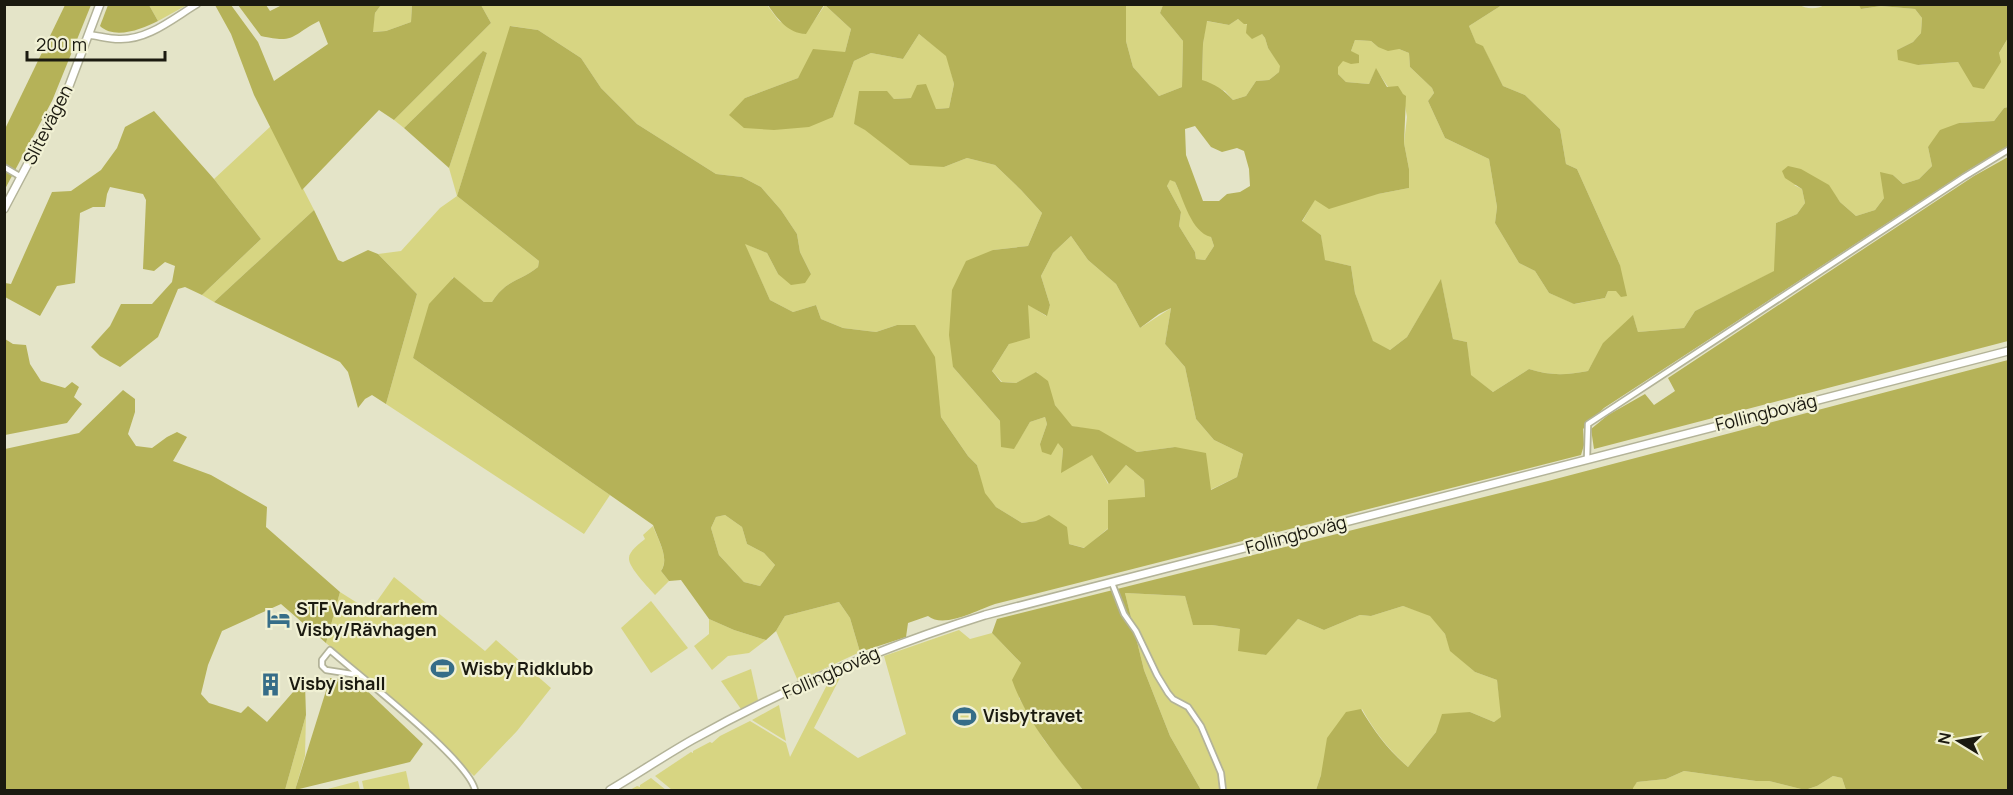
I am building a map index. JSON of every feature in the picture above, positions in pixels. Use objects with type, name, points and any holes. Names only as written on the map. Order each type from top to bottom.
[{"type":"main road","name":"Slitevägen","points":[[4,209],[69,86],[100,4]]},
{"type":"main road","name":"Follingboväg","points":[[610,790],[701,735],[840,667],[976,618],[2008,351]]},
{"type":"street","points":[[90,35],[119,39],[136,38],[153,31],[196,4]]},
{"type":"street","points":[[1587,459],[1588,424],[2008,150]]},
{"type":"street","points":[[4,167],[21,177]]},
{"type":"street","points":[[1112,583],[1124,614],[1136,631],[1162,684],[1173,699],[1193,713],[1201,726],[1221,773],[1223,790]]},
{"type":"street","points":[[358,675],[326,670],[322,666],[322,660],[330,650],[390,701],[459,765],[472,780],[475,790]]},
{"type":"shaded area","points":[[767,4],[824,5],[806,34],[788,28]]},
{"type":"shaded area","points":[[1798,4],[1811,8],[1824,5],[1859,4],[1862,9],[1881,6],[1915,9],[1922,18],[1921,33],[1913,42],[1897,50],[1918,65],[1958,62],[1964,71],[1999,53],[2008,38],[2008,107],[2004,108],[1994,121],[1959,123],[1928,147],[1932,166],[1919,179],[1903,184],[1893,175],[1884,198],[1875,210],[1856,216],[1840,202],[1828,185],[1794,185],[1802,189],[1805,203],[1797,214],[1776,223],[1775,271],[1695,311],[1684,328],[1638,332],[1633,316],[1604,343],[1588,371],[1558,374],[1529,369],[1493,392],[1470,375],[1467,342],[1453,339],[1441,280],[1407,337],[1390,350],[1373,342],[1355,293],[1351,266],[1324,260],[1321,235],[1302,222],[1315,199],[1378,194],[1409,188],[1409,169],[1404,143],[1407,117],[1403,94],[1388,87],[1376,69],[1369,84],[1346,82],[1338,74],[1337,67],[1351,51],[1355,40],[1371,41],[1378,47],[1399,49],[1409,53],[1410,67],[1432,88],[1434,93],[1428,101],[1445,138],[1489,159],[1497,207],[1495,223],[1519,263],[1535,271],[1549,293],[1575,304],[1605,298],[1608,291],[1616,291],[1620,265],[1577,169],[1566,164],[1560,129],[1525,95],[1503,86],[1483,47],[1476,44],[1469,26],[1502,5]]},
{"type":"shaded area","points":[[65,5],[91,5],[52,101],[5,189],[4,131]]},
{"type":"shaded area","points":[[108,5],[149,5],[158,21],[129,32],[106,30],[100,26]]},
{"type":"shaded area","points":[[149,5],[187,5],[158,21]]},
{"type":"shaded area","points":[[215,5],[231,5],[258,42],[274,81],[328,44],[319,21],[293,37],[281,39],[261,36],[238,5],[266,5],[270,11],[282,5],[381,5],[375,13],[373,32],[386,31],[411,22],[412,5],[481,5],[491,23],[394,120],[379,110],[302,190],[254,95],[231,34]]},
{"type":"shaded area","points":[[381,5],[412,5],[411,22],[386,31],[372,32],[375,13]]},
{"type":"shaded area","points":[[481,5],[767,5],[779,21],[805,34],[825,5],[851,29],[845,52],[806,66],[798,78],[745,98],[833,117],[854,61],[871,53],[903,59],[919,34],[947,56],[954,84],[949,108],[936,109],[911,98],[894,99],[886,91],[854,124],[944,167],[967,158],[995,165],[1042,213],[1028,246],[993,250],[953,367],[1000,421],[1014,448],[1030,422],[1045,417],[1047,424],[1040,444],[1058,442],[1063,449],[1062,460],[1092,454],[1108,484],[1126,465],[1144,480],[1145,497],[1085,548],[1069,544],[1036,521],[1022,523],[996,507],[984,493],[977,465],[941,417],[937,388],[897,325],[876,332],[843,328],[821,319],[816,305],[793,312],[770,300],[744,243],[767,253],[778,274],[811,274],[800,252],[797,234],[781,210],[761,187],[742,177],[716,174],[637,124],[601,88],[581,58],[538,30],[511,26],[457,196],[449,168],[487,53],[482,52],[404,128],[394,120],[491,23]]},
{"type":"shaded area","points":[[825,5],[1126,5],[1126,41],[1133,67],[1159,96],[1182,87],[1183,41],[1160,13],[1163,5],[1502,5],[1469,26],[1476,43],[1483,46],[1503,86],[1525,95],[1560,129],[1566,164],[1577,169],[1620,265],[1627,296],[1621,297],[1616,291],[1608,291],[1605,298],[1574,304],[1549,293],[1535,271],[1519,263],[1495,223],[1497,207],[1489,159],[1445,138],[1428,101],[1434,93],[1432,88],[1410,67],[1409,53],[1399,49],[1388,51],[1371,41],[1355,40],[1351,51],[1359,55],[1359,63],[1351,64],[1343,61],[1338,67],[1338,74],[1346,82],[1369,84],[1376,68],[1387,87],[1398,86],[1406,96],[1404,143],[1409,169],[1409,188],[1378,194],[1329,209],[1315,200],[1302,221],[1321,235],[1325,260],[1351,266],[1355,293],[1373,341],[1390,350],[1407,337],[1441,279],[1453,339],[1467,342],[1471,375],[1493,392],[1529,369],[1558,374],[1588,371],[1603,343],[1633,315],[1638,332],[1684,328],[1695,311],[1774,271],[1776,223],[1797,214],[1805,203],[1802,189],[1785,178],[1782,171],[1788,166],[1801,169],[1829,185],[1840,202],[1856,216],[1875,210],[1884,198],[1880,172],[1893,175],[1903,184],[1919,179],[1932,166],[1928,147],[1940,130],[1959,123],[1994,121],[2004,108],[2008,107],[2008,147],[1970,169],[1604,408],[1583,429],[1584,445],[1581,455],[995,604],[951,619],[935,619],[928,616],[908,623],[906,637],[860,652],[850,618],[839,602],[785,616],[776,631],[766,640],[709,619],[681,580],[669,581],[661,571],[664,555],[653,525],[413,358],[429,304],[454,277],[484,302],[492,302],[508,285],[538,267],[539,261],[457,196],[510,26],[538,30],[581,58],[601,88],[637,124],[716,174],[742,177],[761,187],[781,210],[797,234],[800,252],[811,274],[805,283],[791,285],[778,274],[767,253],[745,244],[770,300],[793,312],[816,305],[821,319],[843,328],[876,332],[897,325],[915,325],[935,357],[941,417],[977,465],[985,493],[996,507],[1022,523],[1036,521],[1049,515],[1067,527],[1069,544],[1084,548],[1108,529],[1108,500],[1145,497],[1144,480],[1126,465],[1109,484],[1092,455],[1061,473],[1063,449],[1058,443],[1051,455],[1042,452],[1040,444],[1047,424],[1045,417],[1030,422],[1014,449],[1001,447],[1000,421],[953,367],[949,335],[952,290],[966,261],[993,250],[1028,246],[1042,213],[995,165],[967,158],[944,167],[910,165],[854,124],[859,91],[887,91],[894,99],[911,98],[917,85],[926,84],[936,109],[949,108],[954,84],[946,56],[919,34],[903,59],[871,53],[854,61],[833,117],[809,127],[774,130],[744,128],[729,115],[745,98],[798,78],[813,49],[845,52],[851,29]],"holes":[[[1238,19],[1247,24],[1246,33],[1252,39],[1262,34],[1280,66],[1279,72],[1269,80],[1256,81],[1246,96],[1233,100],[1219,88],[1202,80],[1203,44],[1207,21],[1229,25]],[[1195,126],[1211,147],[1222,152],[1237,148],[1244,151],[1249,169],[1250,186],[1240,192],[1227,194],[1219,201],[1203,201],[1186,155],[1185,129]],[[1170,180],[1175,182],[1193,222],[1198,229],[1211,237],[1214,246],[1205,260],[1196,259],[1195,252],[1179,226],[1181,212],[1167,186]],[[1071,236],[1088,260],[1116,284],[1140,328],[1171,308],[1165,344],[1185,367],[1196,419],[1214,440],[1243,454],[1237,477],[1211,490],[1206,453],[1175,447],[1137,452],[1099,430],[1072,426],[1055,405],[1048,381],[1036,372],[1016,383],[1001,382],[992,371],[1009,344],[1030,338],[1028,305],[1047,316],[1050,305],[1041,276],[1053,253]],[[725,515],[742,527],[747,544],[764,553],[775,565],[760,586],[744,582],[719,555],[711,528],[716,517]]]},
{"type":"shaded area","points":[[1126,5],[1163,5],[1160,13],[1183,41],[1182,87],[1159,96],[1133,67],[1126,41]]},
{"type":"shaded area","points":[[1859,5],[2008,5],[2008,38],[1999,53],[2001,62],[1984,89],[1973,87],[1958,62],[1918,65],[1898,60],[1897,50],[1913,42],[1921,33],[1922,18],[1915,9],[1881,6],[1861,9]]},
{"type":"shaded area","points":[[1238,19],[1262,34],[1268,48],[1281,66],[1279,72],[1269,80],[1256,81],[1246,96],[1233,100],[1225,91],[1202,81],[1203,44],[1206,21],[1229,25]]},
{"type":"shaded area","points":[[483,51],[487,53],[449,168],[404,128]]},
{"type":"shaded area","points":[[154,111],[214,179],[261,239],[202,295],[185,287],[178,289],[158,337],[120,367],[100,356],[91,347],[110,326],[121,304],[152,304],[172,282],[175,266],[165,262],[154,271],[143,269],[146,200],[143,194],[110,187],[105,207],[93,207],[80,213],[75,283],[57,286],[40,316],[5,297],[5,283],[11,284],[52,192],[71,191],[101,170],[117,148],[125,127]]},
{"type":"shaded area","points":[[271,126],[314,210],[214,302],[202,295],[261,239],[214,179]]},
{"type":"shaded area","points":[[2008,157],[2008,341],[1594,449],[1591,429],[1608,415],[1645,394],[1654,405],[1675,391],[1668,378],[1974,176]]},
{"type":"shaded area","points":[[1170,179],[1175,182],[1181,195],[1211,237],[1214,246],[1205,260],[1196,259],[1195,252],[1179,226],[1181,212],[1167,186]]},
{"type":"shaded area","points":[[457,196],[539,261],[538,267],[508,285],[492,302],[484,302],[453,277],[413,358],[610,495],[584,534],[386,404],[417,294],[378,254],[401,251],[440,208]]},
{"type":"shaded area","points":[[314,210],[338,260],[343,262],[368,250],[378,254],[417,294],[386,404],[372,395],[365,399],[358,408],[348,372],[340,362],[214,302]]},
{"type":"shaded area","points":[[1071,236],[1088,260],[1116,284],[1140,328],[1171,308],[1165,344],[1185,367],[1196,419],[1214,440],[1243,454],[1237,477],[1210,490],[1175,447],[1137,452],[1099,431],[1071,426],[1055,405],[1037,372],[1016,383],[1002,382],[992,371],[1009,344],[1028,304],[1046,316],[1050,305],[1041,276],[1053,253]]},
{"type":"shaded area","points":[[5,339],[13,344],[26,345],[30,364],[41,381],[65,388],[72,382],[79,387],[74,397],[82,404],[67,423],[5,435]]},
{"type":"shaded area","points":[[2008,360],[2008,790],[1846,790],[1842,778],[1833,776],[1805,790],[1769,781],[1684,771],[1666,779],[1637,782],[1633,790],[1316,790],[1327,738],[1346,712],[1361,709],[1382,740],[1408,767],[1436,732],[1442,714],[1470,712],[1494,722],[1501,717],[1497,680],[1475,672],[1450,651],[1445,634],[1430,616],[1403,606],[1371,616],[1360,615],[1324,630],[1298,619],[1266,655],[1238,651],[1240,629],[1193,625],[1185,596],[1125,593],[1144,670],[1170,736],[1201,790],[1083,790],[1043,738],[1018,695],[1012,680],[1021,663],[992,633],[997,619],[1548,481]]},
{"type":"shaded area","points":[[123,390],[135,399],[135,412],[128,434],[136,446],[152,448],[177,432],[187,437],[173,461],[211,475],[267,507],[266,527],[340,592],[326,643],[281,604],[222,631],[208,665],[201,694],[209,703],[241,713],[248,706],[267,722],[300,684],[305,684],[306,715],[285,790],[5,790],[5,449],[79,433]]},
{"type":"shaded area","points":[[725,515],[742,527],[747,544],[764,553],[775,565],[760,586],[744,582],[719,555],[711,528],[716,517]]},
{"type":"shaded area","points":[[653,526],[664,555],[661,571],[669,581],[655,595],[635,572],[629,558],[633,550],[645,539],[643,535]]},
{"type":"shaded area","name":"Wisby Ridklubb","points":[[394,577],[485,651],[496,640],[551,688],[517,731],[474,776],[414,719],[326,643],[340,592],[370,611]]},
{"type":"shaded area","points":[[1125,593],[1185,596],[1193,624],[1240,629],[1258,653],[1265,655],[1298,619],[1324,630],[1360,615],[1371,616],[1403,606],[1430,615],[1445,634],[1451,651],[1475,672],[1497,680],[1502,717],[1494,722],[1470,712],[1436,732],[1408,767],[1382,740],[1362,709],[1321,775],[1316,790],[1201,790],[1170,736],[1144,670]]},
{"type":"shaded area","points":[[651,601],[688,648],[651,673],[621,628]]},
{"type":"shaded area","points":[[839,602],[850,618],[860,652],[798,681],[776,631],[785,616]]},
{"type":"shaded area","points":[[709,619],[766,640],[749,653],[728,656],[712,670],[694,646],[709,634]]},
{"type":"shaded area","name":"Visbytravet","points":[[959,630],[970,639],[992,633],[1021,663],[1019,698],[1044,740],[1083,790],[672,790],[655,776],[691,752],[693,753],[750,721],[786,743],[790,757],[830,679],[843,672],[814,728],[858,758],[906,734],[884,656]]},
{"type":"shaded area","points":[[751,669],[758,700],[741,709],[721,681]]},
{"type":"shaded area","points":[[330,678],[360,684],[423,744],[410,762],[295,790]]},
{"type":"shaded area","points":[[779,705],[786,741],[752,720]]},
{"type":"shaded area","points":[[306,715],[305,756],[295,790],[285,790]]},
{"type":"shaded area","points":[[406,771],[410,790],[364,790],[362,781]]},
{"type":"shaded area","points":[[1684,771],[1769,781],[1805,790],[1633,790],[1632,788],[1637,782],[1666,779]]},
{"type":"shaded area","points":[[1833,776],[1842,778],[1846,790],[1805,790]]},
{"type":"shaded area","points":[[651,778],[666,790],[630,790],[637,786],[640,787]]},
{"type":"shaded area","points":[[358,781],[360,790],[324,790]]},
{"type":"place","name":"STF Vandrarhem Visby/Rävhagen","points":[[278,619]]},
{"type":"place","name":"Wisby Ridklubb","points":[[443,669]]},
{"type":"place","name":"Visby ishall","points":[[271,684]]},
{"type":"place","name":"Visbytravet","points":[[965,716]]}]
